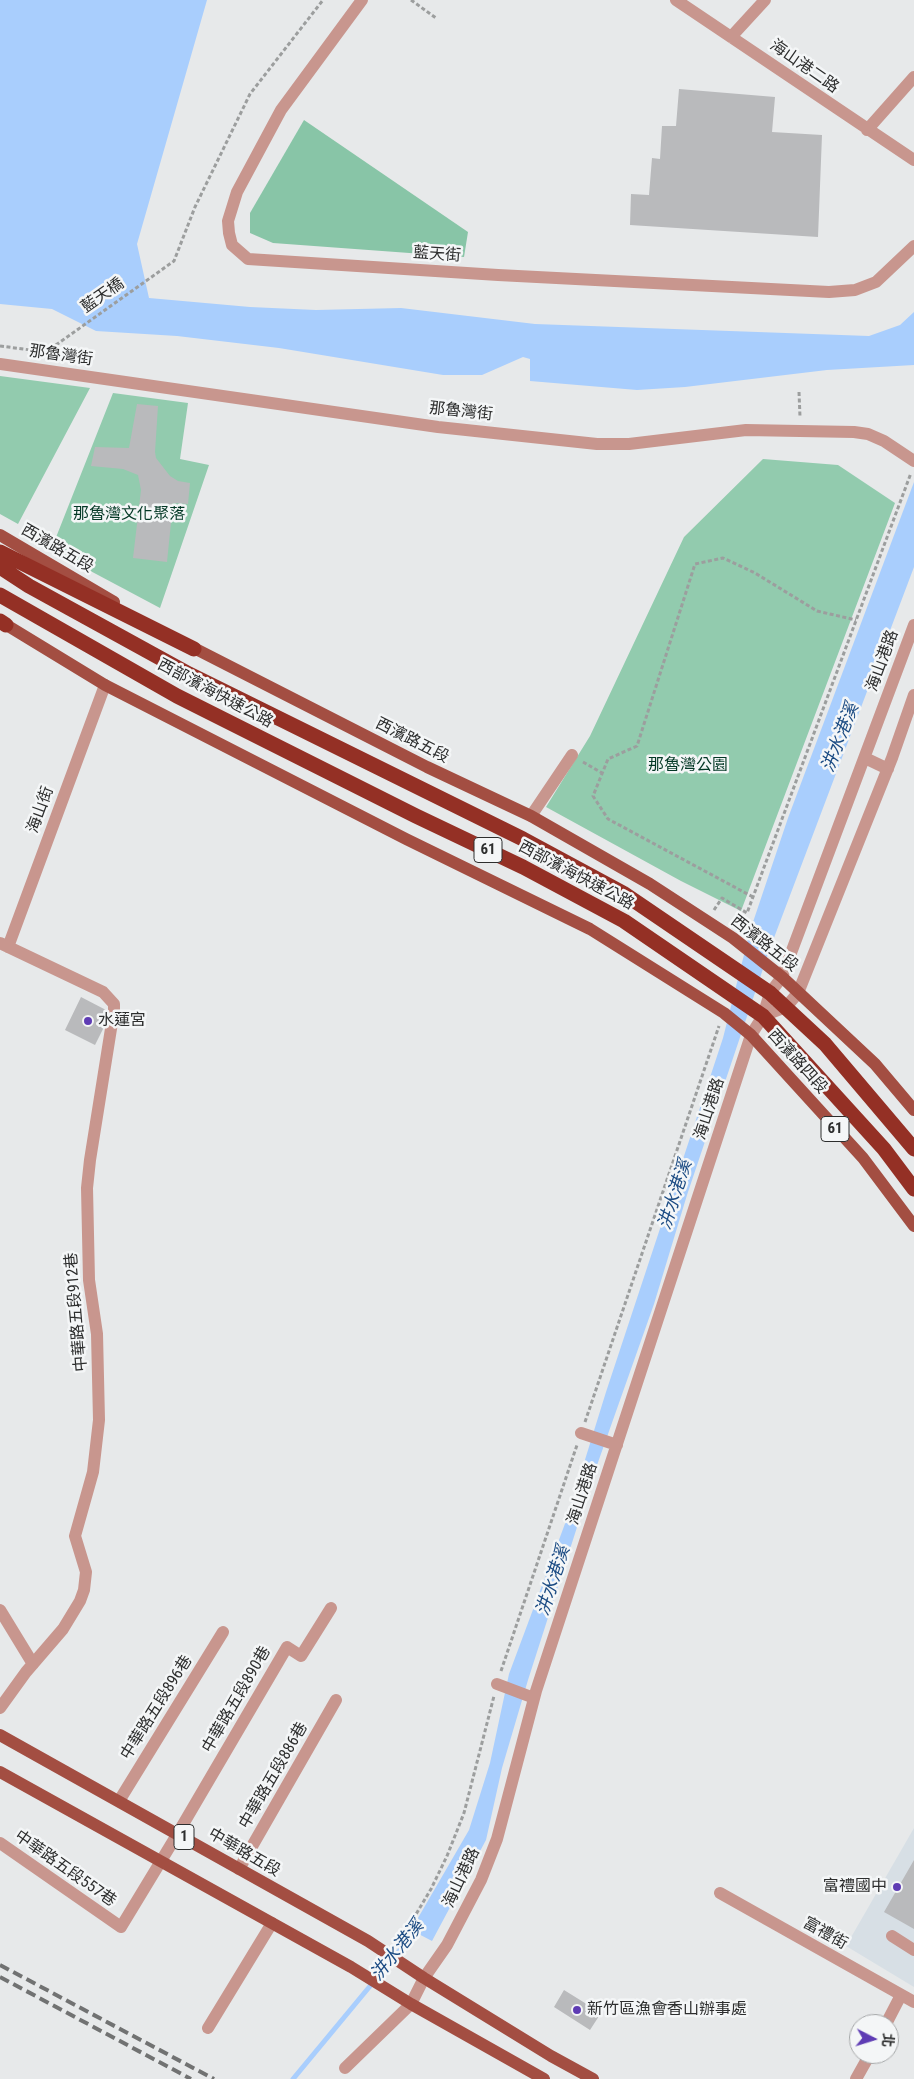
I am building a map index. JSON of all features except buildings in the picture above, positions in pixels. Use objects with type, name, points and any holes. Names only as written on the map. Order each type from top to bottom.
[{"type":"highway","points":[[0,552],[194,649]]},
{"type":"highway","name":"西部濱海快速公路","points":[[0,567],[38,591],[189,674],[523,839],[623,893],[770,993],[786,1007],[824,1044],[914,1149]]},
{"type":"highway","name":"西部濱海快速公路","points":[[0,594],[177,696],[524,867],[624,921],[763,1016],[884,1149],[914,1189]]},
{"type":"main road","name":"西濱路五段","points":[[0,535],[194,649],[427,767],[531,816],[650,884],[733,938],[782,977],[798,993]]},
{"type":"main road","name":"61","points":[[2,622],[105,685],[406,839],[590,930],[724,1013],[752,1035]]},
{"type":"main road","points":[[798,993],[875,1064],[914,1110]]},
{"type":"main road","name":"西濱路四段","points":[[752,1035],[863,1158],[914,1226]]},
{"type":"main road","name":"中華路五段","points":[[0,1735],[368,1941],[424,1978]]},
{"type":"main road","name":"1","points":[[0,1772],[351,1967],[411,2004],[544,2079]]},
{"type":"main road","name":"1","points":[[424,1978],[551,2056],[593,2079]]},
{"type":"street","name":"藍天街","points":[[362,0],[282,110],[237,192],[228,220],[228,233],[232,245],[248,259],[829,292],[854,290],[876,282],[914,246]]},
{"type":"street","name":"海山港二路","points":[[676,0],[914,160]]},
{"type":"street","points":[[731,37],[765,0]]},
{"type":"street","points":[[867,130],[914,77]]},
{"type":"street","name":"那魯灣街","points":[[0,364],[438,427],[597,444],[629,444],[746,430],[854,432],[868,434],[884,441],[914,463]]},
{"type":"street","name":"海山港路","points":[[345,2068],[411,2004],[424,1978],[447,1945],[481,1880],[497,1839],[534,1698],[752,1035],[763,1016],[770,993],[782,977],[914,625]]},
{"type":"street","name":"海山街","points":[[4,945],[105,685]]},
{"type":"street","points":[[763,1016],[786,1007],[798,993],[888,769],[914,695]]},
{"type":"street","points":[[531,816],[572,755]]},
{"type":"street","points":[[865,758],[888,769]]},
{"type":"street","name":"中華路五段912巷","points":[[0,1708],[70,1618],[84,1590],[86,1572],[75,1536],[93,1472],[99,1406],[97,1334],[89,1280],[87,1188],[114,1010],[114,1004],[103,992],[4,945]]},
{"type":"street","points":[[581,1433],[617,1445]]},
{"type":"street","name":"中華路五段890巷","points":[[178,1833],[287,1647],[301,1656],[331,1608]]},
{"type":"street","points":[[0,1610],[33,1664]]},
{"type":"street","name":"中華路五段896巷","points":[[119,1801],[223,1632]]},
{"type":"street","points":[[497,1684],[534,1698]]},
{"type":"street","name":"中華路五段886巷","points":[[239,1869],[336,1700]]},
{"type":"street","name":"中華路五段557巷","points":[[0,1843],[121,1927],[178,1833]]},
{"type":"street","name":"富禮街","points":[[720,1894],[914,2002]]},
{"type":"street","points":[[208,2028],[272,1923]]},
{"type":"street","points":[[892,1936],[914,1950]]},
{"type":"street","points":[[891,2014],[901,1995]]},
{"type":"street","points":[[856,2079],[864,2064]]},
{"type":"path","name":"藍天橋","points":[[0,346],[46,352],[174,261],[195,207],[250,94],[323,0]]},
{"type":"path","points":[[411,0],[436,18]]},
{"type":"path","points":[[800,392],[800,430]]},
{"type":"path","points":[[721,915],[714,910],[722,898],[747,913],[914,463]]},
{"type":"path","points":[[753,897],[608,819],[593,796],[608,759],[637,746],[695,564],[723,558],[755,573],[817,611],[856,620]]},
{"type":"path","points":[[572,755],[602,773]]},
{"type":"path","points":[[403,1936],[435,1881],[464,1813],[497,1684],[724,1013]]},
{"type":"shaded area","name":"富禮國中","points":[[914,1828],[914,1987],[846,1946]]},
{"type":"green space","points":[[304,120],[468,232],[464,257],[273,243],[250,233],[250,213]]},
{"type":"green space","points":[[0,376],[90,388],[18,524],[0,514]]},
{"type":"green space","name":"那魯灣文化聚落","points":[[113,393],[188,403],[180,459],[209,465],[160,608],[51,550]]},
{"type":"green space","name":"那魯灣公園","points":[[763,459],[838,465],[895,503],[741,911],[681,881],[546,807],[590,736],[684,537]]},
{"type":"water","points":[[0,0],[207,0],[137,244],[149,298],[250,307],[316,310],[401,308],[535,324],[869,336],[900,325],[914,312],[914,365],[827,370],[685,387],[637,390],[530,381],[530,359],[523,357],[482,375],[443,375],[279,348],[177,336],[96,331],[52,309],[0,304]]},
{"type":"water","points":[[914,482],[914,567],[769,951],[687,1195],[654,1304],[596,1468],[528,1680],[502,1768],[486,1840],[432,1941],[411,1930],[469,1830],[490,1763],[509,1674],[566,1521],[606,1392],[723,1038],[750,931],[788,818]]},
{"type":"waterway","name":"汫水港溪","points":[[293,2079],[419,1927]]},
{"type":"railway","points":[[0,1965],[214,2079]]},
{"type":"railway","points":[[0,1977],[191,2079]]},
{"type":"place","name":"水蓮宮","points":[[88,1021]]},
{"type":"place","name":"富禮國中","points":[[897,1887]]},
{"type":"place","name":"新竹區漁會香山辦事處","points":[[577,2010]]}]
